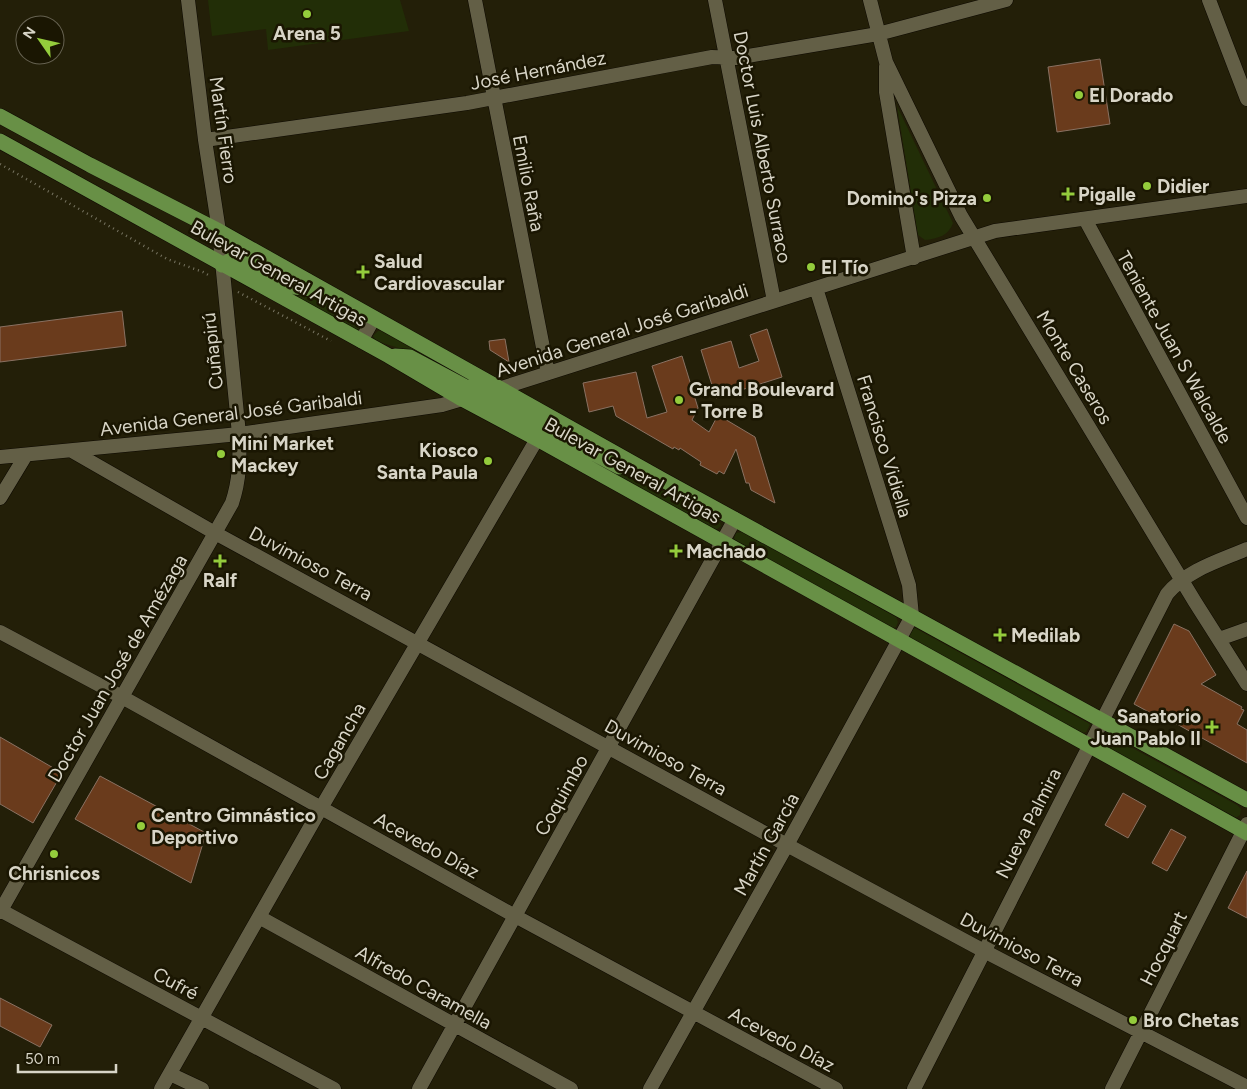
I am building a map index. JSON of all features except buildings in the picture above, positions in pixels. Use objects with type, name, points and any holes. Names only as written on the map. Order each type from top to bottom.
[{"type":"main road","name":"Bulevar General Artigas","points":[[0,116],[90,165],[219,231],[663,480],[1247,800]]},
{"type":"main road","name":"Bulevar General Artigas","points":[[0,141],[388,356],[462,400],[537,439],[1089,746],[1246,829]]},
{"type":"main road","points":[[222,265],[231,260],[239,259],[249,262],[295,287],[327,291]]},
{"type":"main road","points":[[388,356],[410,357],[466,387],[499,389]]},
{"type":"main road","points":[[462,400],[484,398],[497,402],[634,475],[663,480]]},
{"type":"street","name":"Martín Fierro","points":[[188,0],[222,265]]},
{"type":"street","name":"Emilio Raña","points":[[475,0],[548,373]]},
{"type":"street","name":"Doctor Luis Alberto Surraco","points":[[715,0],[774,301]]},
{"type":"street","name":"Monte Caseros","points":[[870,0],[886,62],[961,216],[1247,684]]},
{"type":"street","name":"José Hernández","points":[[205,140],[493,98],[712,57],[736,58],[878,34],[1006,0]]},
{"type":"street","points":[[1209,0],[1247,99]]},
{"type":"street","name":"Monte Caseros","points":[[886,62],[886,92],[914,258]]},
{"type":"street","name":"Avenida General José Garibaldi","points":[[0,457],[239,434],[442,405],[499,389],[995,231],[1247,196]]},
{"type":"street","name":"Teniente Juan S Walcalde","points":[[1085,220],[1247,518]]},
{"type":"street","name":"Cuñapirú","points":[[222,265],[239,434]]},
{"type":"street","name":"Francisco Vidiella","points":[[816,288],[909,585],[912,616]]},
{"type":"street","points":[[361,341],[374,318]]},
{"type":"street","name":"Doctor Juan José de Amézaga","points":[[0,911],[232,502],[238,487],[240,468],[239,434]]},
{"type":"street","name":"Cagancha","points":[[161,1089],[417,642],[537,439]]},
{"type":"street","name":"Duvimioso Terra","points":[[72,451],[215,533],[787,845],[984,951],[1247,1087]]},
{"type":"street","points":[[0,498],[26,455]]},
{"type":"street","name":"Coquimbo","points":[[419,1089],[734,519]]},
{"type":"street","name":"Nueva Palmira","points":[[914,1089],[1167,594],[1198,569],[1247,549]]},
{"type":"street","name":"Martín García","points":[[650,1089],[787,845],[912,616]]},
{"type":"street","points":[[1219,639],[1247,629]]},
{"type":"street","name":"Acevedo Díaz","points":[[0,632],[122,697],[516,916],[836,1089]]},
{"type":"street","name":"Hocquart","points":[[1112,1089],[1246,829]]},
{"type":"street","name":"Cufré","points":[[0,911],[334,1089]]},
{"type":"street","name":"Alfredo Caramella","points":[[259,917],[571,1089]]},
{"type":"street","points":[[170,1074],[202,1089]]},
{"type":"green space","name":"Arena 5","points":[[208,0],[400,0],[409,31],[268,50],[266,29],[212,36]]},
{"type":"green space","points":[[897,106],[953,223],[949,231],[934,239],[925,240],[918,235]]},
{"type":"green space","points":[[291,290],[312,299],[335,305],[361,320],[363,324],[359,331],[357,331],[290,293]]},
{"type":"green space","points":[[378,331],[470,381],[399,348],[376,341],[373,336]]},
{"type":"green space","points":[[491,404],[639,483],[680,497],[719,519],[721,526],[715,531]]},
{"type":"green space","points":[[742,532],[896,617],[898,622],[896,627],[893,628],[735,541],[736,533]]},
{"type":"green space","points":[[915,628],[1088,723],[1090,725],[1086,732],[1082,733],[911,638],[909,634]]},
{"type":"green space","points":[[1105,733],[1237,805],[1241,809],[1240,815],[1232,817],[1105,746],[1100,741]]},
{"type":"place","name":"Arena 5","points":[[307,14]]},
{"type":"place","name":"El Dorado","points":[[1079,95]]},
{"type":"place","name":"Didier","points":[[1147,186]]},
{"type":"place","name":"Pigalle","points":[[1068,194]]},
{"type":"place","name":"Domino's Pizza","points":[[987,198]]},
{"type":"place","name":"El Tío","points":[[811,267]]},
{"type":"place","name":"Salud Cardiovascular","points":[[363,272]]},
{"type":"place","name":"Grand Boulevard - Torre B","points":[[679,400]]},
{"type":"place","name":"Mini Market Mackey","points":[[221,454]]},
{"type":"place","name":"Kiosco Santa Paula","points":[[488,461]]},
{"type":"place","name":"Machado","points":[[676,551]]},
{"type":"place","name":"Ralf","points":[[220,561]]},
{"type":"place","name":"Medilab","points":[[1000,635]]},
{"type":"place","name":"Sanatorio Juan Pablo II","points":[[1212,727]]},
{"type":"place","name":"Centro Gimnástico Deportivo","points":[[141,826]]},
{"type":"place","name":"Chrisnicos","points":[[54,854]]},
{"type":"place","name":"Bro Chetas","points":[[1133,1020]]}]
